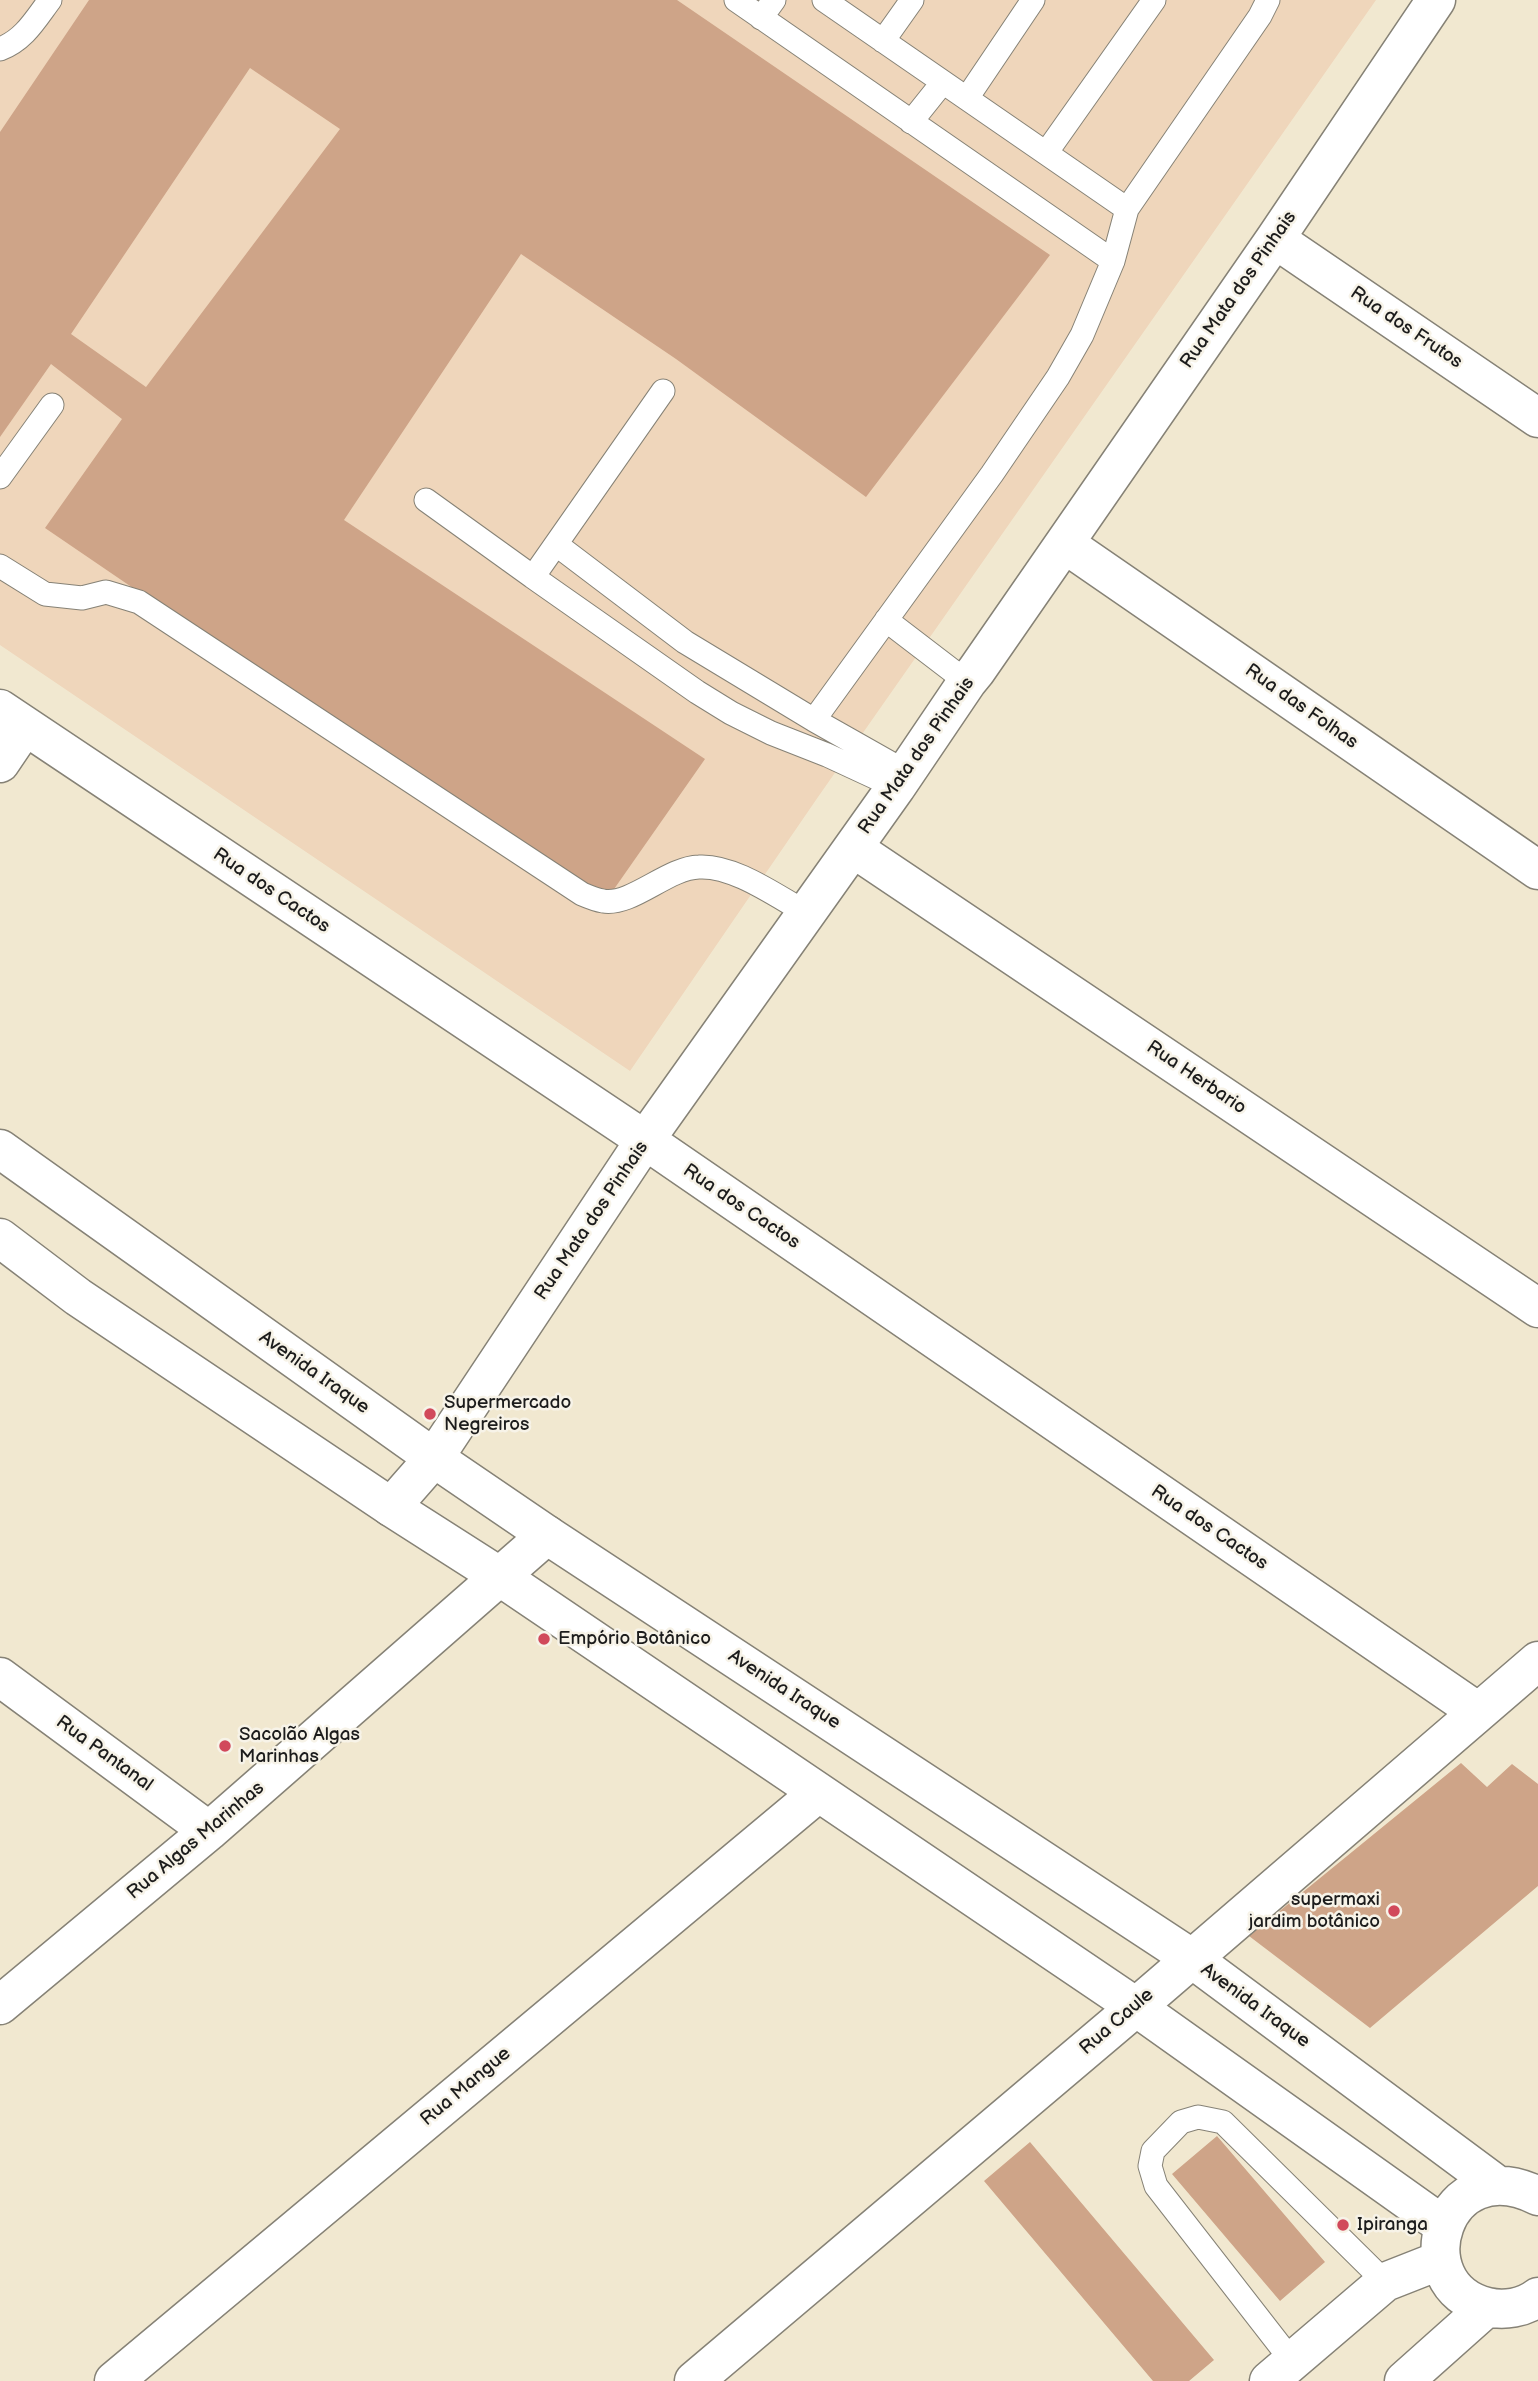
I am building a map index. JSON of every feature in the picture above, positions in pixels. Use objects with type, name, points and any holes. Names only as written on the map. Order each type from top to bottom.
[{"type":"street","name":"Rua Mata dos Pinhais","points":[[391,1507],[434,1458],[645,1140],[1065,544],[1436,0]]},
{"type":"street","name":"Rua dos Frutos","points":[[1275,239],[1538,418]]},
{"type":"street","name":"Rua das Folhas","points":[[1065,544],[1538,870]]},
{"type":"street","points":[[0,763],[12,718]]},
{"type":"street","name":"Rua dos Cactos","points":[[12,718],[645,1140],[1478,1712]]},
{"type":"street","name":"Rua Herbario","points":[[853,848],[1538,1308]]},
{"type":"street","name":"Avenida Iraque","points":[[0,1149],[434,1458],[547,1535],[1191,1958],[1525,2188]]},
{"type":"street","points":[[0,1238],[78,1297],[391,1507],[499,1576],[1136,2007],[1443,2243]]},
{"type":"street","name":"Rua Algas Marinhas","points":[[0,2005],[209,1831],[547,1535]]},
{"type":"street","name":"Rua Caule","points":[[694,2381],[1136,2007],[1538,1661]]},
{"type":"street","name":"Rua Pantanal","points":[[0,1677],[209,1831]]},
{"type":"street","name":"Rua Mangue","points":[[114,2381],[818,1793]]},
{"type":"street","points":[[1521,2308],[1477,2305],[1460,2294],[1448,2278],[1443,2243],[1446,2219],[1459,2202],[1477,2190],[1525,2188]]},
{"type":"street","points":[[1280,2371],[1385,2282],[1443,2243]]},
{"type":"street","points":[[1404,2381],[1521,2308]]},
{"type":"lane","points":[[0,49],[12,45],[25,34],[50,0]]},
{"type":"lane","points":[[736,0],[768,9],[911,122],[1113,261]]},
{"type":"lane","points":[[824,0],[1127,209]]},
{"type":"lane","points":[[883,41],[912,0]]},
{"type":"lane","points":[[967,99],[1033,0]]},
{"type":"lane","points":[[1046,153],[1154,0]]},
{"type":"lane","points":[[814,720],[992,474],[1058,377],[1082,335],[1113,261],[1127,209],[1260,16],[1268,0]]},
{"type":"lane","points":[[911,122],[943,82]]},
{"type":"lane","points":[[533,577],[663,391]]},
{"type":"lane","points":[[0,477],[52,405]]},
{"type":"lane","points":[[426,500],[697,692],[731,713],[901,779]]},
{"type":"lane","points":[[557,545],[685,642],[814,720],[901,779]]},
{"type":"lane","points":[[0,566],[45,594],[82,598],[106,592],[139,602],[582,894],[606,902],[635,894],[678,870],[700,866],[730,871],[807,913]]},
{"type":"lane","points":[[886,620],[967,681]]},
{"type":"lane","points":[[1280,2371],[1156,2186],[1150,2166],[1153,2151],[1181,2122],[1198,2117],[1223,2122],[1385,2282]]},
{"type":"shaded area","points":[[0,0],[1376,0],[818,797],[630,1071],[0,645]]},
{"type":"building","points":[[89,0],[677,0],[1050,255],[866,497],[676,359],[521,254],[344,520],[705,759],[605,902],[582,894],[45,528],[122,419],[51,364],[0,437],[0,132]],"holes":[[[250,68],[340,129],[146,387],[71,334]]]},
{"type":"building","name":"supermaxi jardim botânico","points":[[1461,1763],[1487,1787],[1512,1764],[1538,1784],[1538,1886],[1370,2028],[1249,1936]]},
{"type":"building","points":[[1217,2136],[1325,2262],[1280,2301],[1172,2174]]},
{"type":"building","points":[[1030,2142],[1214,2360],[1189,2381],[1153,2381],[984,2181]]},
{"type":"place","name":"Supermercado Negreiros","points":[[430,1414]]},
{"type":"place","name":"Empório Botânico","points":[[544,1639]]},
{"type":"place","name":"Sacolão Algas Marinhas","points":[[225,1746]]},
{"type":"place","name":"supermaxi jardim botânico","points":[[1394,1911]]},
{"type":"place","name":"Ipiranga","points":[[1343,2225]]}]
